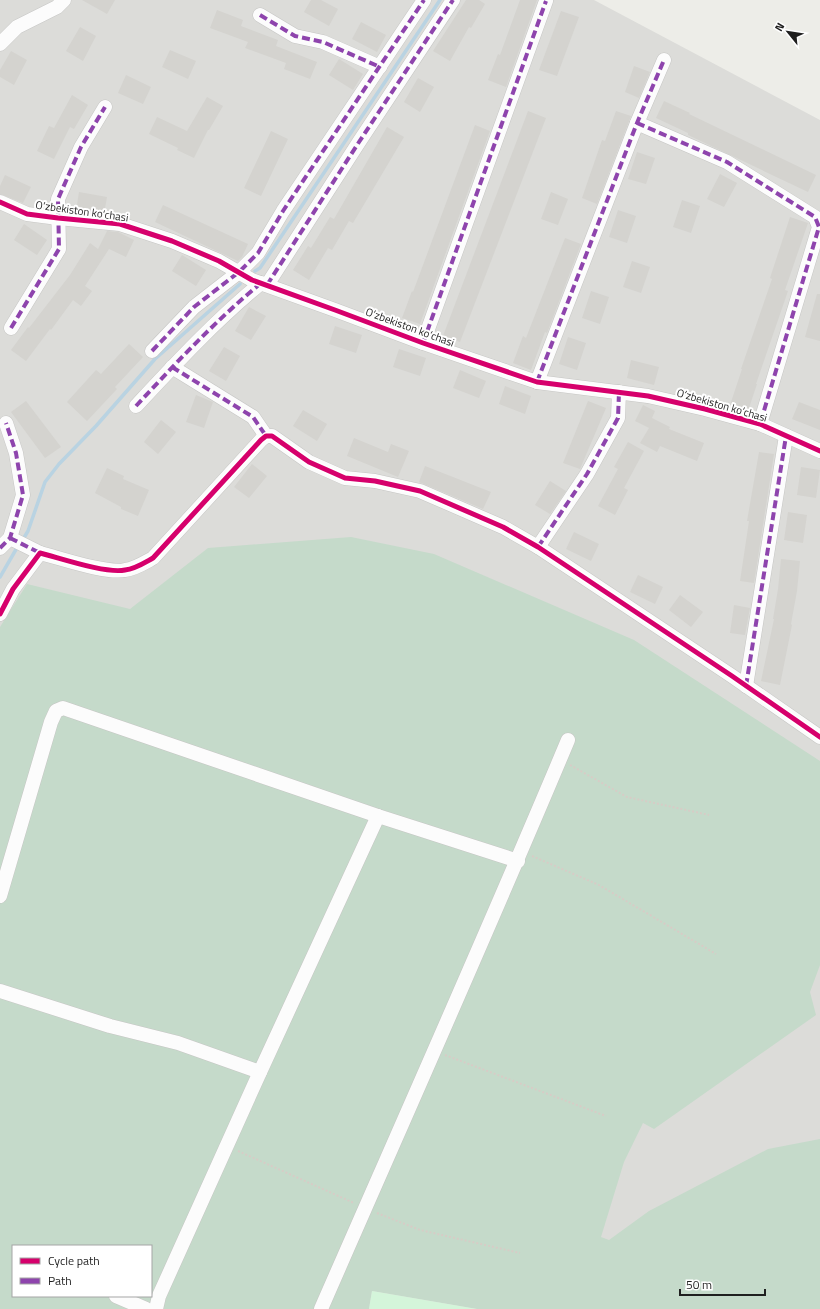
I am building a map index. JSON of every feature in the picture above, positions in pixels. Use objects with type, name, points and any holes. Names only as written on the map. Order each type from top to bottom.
[{"type":"street","points":[[0,44],[17,27],[57,7],[64,0]]},
{"type":"street","points":[[152,351],[194,307],[239,272],[258,253],[283,211],[424,0]]},
{"type":"street","points":[[136,406],[231,307],[264,284],[453,0]]},
{"type":"street","points":[[423,343],[546,1]]},
{"type":"street","points":[[260,15],[295,36],[323,42],[380,67]]},
{"type":"street","points":[[537,382],[636,123],[664,60]]},
{"type":"street","points":[[11,328],[59,249],[58,199],[81,147],[105,107]]},
{"type":"street","points":[[636,123],[727,162],[815,217],[820,225],[760,424]]},
{"type":"street","name":"O‘zbekiston ko‘chasi","points":[[0,202],[27,214],[120,224],[172,241],[219,261],[252,280],[423,343],[537,382],[648,396],[705,409],[760,424],[820,451]]},
{"type":"street","points":[[172,367],[253,417],[266,436]]},
{"type":"street","points":[[538,547],[587,474],[618,418],[619,392]]},
{"type":"street","points":[[0,548],[10,538],[23,495],[16,453],[6,423]]},
{"type":"street","points":[[10,538],[40,553],[110,571],[125,570],[153,558],[266,436],[272,436],[309,462],[345,478],[375,481],[420,491],[503,527],[538,547],[820,737]]},
{"type":"street","points":[[746,686],[786,436]]},
{"type":"street","points":[[0,614],[13,589],[40,553]]},
{"type":"street","points":[[0,896],[51,722],[56,711],[63,708],[378,816],[520,856]]},
{"type":"street","points":[[322,1309],[520,856],[568,740]]},
{"type":"street","points":[[156,1309],[158,1296],[378,816]]},
{"type":"street","points":[[0,991],[110,1026],[178,1043],[260,1072]]},
{"type":"street","points":[[118,1297],[146,1309]]},
{"type":"path","points":[[560,759],[627,797],[709,815]]},
{"type":"path","points":[[520,856],[599,885],[716,954]]},
{"type":"path","points":[[434,1051],[606,1116]]},
{"type":"shaded area","points":[[0,0],[594,0],[820,120],[820,1309],[0,1309]]},
{"type":"green space","points":[[351,537],[434,554],[634,640],[820,761],[820,965],[810,992],[816,1015],[654,1129],[643,1123],[624,1162],[601,1237],[609,1240],[649,1211],[768,1149],[820,1139],[820,1309],[477,1309],[372,1291],[369,1309],[0,1309],[0,627],[27,584],[130,609],[208,548]]},
{"type":"green space","points":[[372,1291],[477,1309],[369,1309]]},
{"type":"building","points":[[82,0],[115,0],[107,14]]},
{"type":"building","points":[[311,0],[321,0],[338,9],[329,26],[304,12]]},
{"type":"building","points":[[466,0],[479,0],[485,4],[471,28],[469,27],[450,61],[433,51]]},
{"type":"building","points":[[520,0],[537,0],[506,87],[488,80],[498,54],[500,55]]},
{"type":"building","points":[[217,10],[243,20],[241,26],[278,40],[276,46],[317,62],[310,79],[284,69],[286,63],[245,48],[248,42],[210,28]]},
{"type":"building","points":[[561,11],[579,17],[557,76],[539,70]]},
{"type":"building","points":[[361,22],[386,35],[377,52],[352,39]]},
{"type":"building","points":[[80,27],[96,36],[83,61],[66,51]]},
{"type":"building","points":[[170,50],[196,61],[188,79],[162,67]]},
{"type":"building","points":[[11,51],[27,60],[14,85],[0,77],[0,70]]},
{"type":"building","points":[[339,59],[363,74],[353,90],[329,75]]},
{"type":"building","points":[[634,66],[650,72],[639,98],[625,92]]},
{"type":"building","points":[[126,75],[151,87],[143,104],[118,93]]},
{"type":"building","points":[[418,78],[434,87],[420,112],[404,102]]},
{"type":"building","points":[[72,95],[88,105],[74,129],[70,127],[54,159],[37,151],[49,126],[54,128]]},
{"type":"building","points":[[207,97],[223,106],[208,130],[194,158],[177,150],[178,148],[149,134],[157,117],[187,131]]},
{"type":"building","points":[[664,101],[816,175],[808,192],[688,135],[688,133],[656,118]]},
{"type":"building","points":[[528,111],[546,118],[460,342],[443,336]]},
{"type":"building","points":[[616,111],[631,116],[597,204],[582,198],[602,140],[605,141]]},
{"type":"building","points":[[475,125],[490,131],[420,324],[402,318]]},
{"type":"building","points":[[387,127],[404,137],[353,223],[349,221],[332,250],[328,248],[309,280],[293,270],[308,246],[311,248],[330,217],[334,219]]},
{"type":"building","points":[[271,131],[288,139],[261,196],[244,188]]},
{"type":"building","points":[[637,152],[655,158],[646,184],[628,179]]},
{"type":"building","points":[[720,174],[737,183],[724,207],[707,199]]},
{"type":"building","points":[[5,175],[31,187],[23,203],[0,194],[0,186]]},
{"type":"building","points":[[79,192],[107,197],[104,214],[76,211]]},
{"type":"building","points":[[551,192],[568,199],[558,225],[541,219]]},
{"type":"building","points":[[682,200],[700,206],[691,233],[673,227]]},
{"type":"building","points":[[163,205],[248,244],[242,257],[238,261],[155,222]]},
{"type":"building","points":[[618,210],[636,216],[627,243],[609,237]]},
{"type":"building","points":[[790,217],[808,223],[785,290],[788,291],[748,411],[730,405],[772,279],[770,278]]},
{"type":"building","points":[[24,224],[47,240],[37,255],[14,240]]},
{"type":"building","points":[[107,231],[118,232],[134,240],[126,257],[109,249],[85,286],[92,291],[81,306],[73,300],[26,361],[11,350],[70,275],[90,243],[98,249]]},
{"type":"building","points":[[565,238],[581,244],[547,333],[545,332],[531,370],[513,363],[523,336],[526,338]]},
{"type":"building","points":[[182,255],[206,270],[196,286],[172,271]]},
{"type":"building","points":[[632,261],[650,267],[641,293],[623,287]]},
{"type":"building","points":[[591,291],[609,297],[600,324],[582,318]]},
{"type":"building","points":[[817,294],[820,294],[820,341],[805,337]]},
{"type":"building","points":[[249,307],[266,316],[251,340],[235,331]]},
{"type":"building","points":[[335,326],[362,335],[356,353],[329,344]]},
{"type":"building","points":[[568,337],[586,343],[577,370],[559,364]]},
{"type":"building","points":[[129,344],[143,357],[115,387],[117,389],[87,421],[67,402],[96,370],[101,374]]},
{"type":"building","points":[[224,347],[240,356],[226,381],[209,371]]},
{"type":"building","points":[[399,349],[426,358],[420,376],[393,367]]},
{"type":"building","points":[[631,360],[659,367],[654,385],[627,378]]},
{"type":"building","points":[[460,370],[486,381],[479,398],[453,388]]},
{"type":"building","points":[[505,386],[531,396],[525,414],[499,404]]},
{"type":"building","points":[[196,395],[213,402],[204,428],[186,422]]},
{"type":"building","points":[[26,401],[61,447],[45,458],[11,412]]},
{"type":"building","points":[[588,401],[606,408],[580,469],[563,463]]},
{"type":"building","points":[[799,402],[820,410],[820,430],[792,419]]},
{"type":"building","points":[[643,405],[655,411],[652,418],[670,427],[669,429],[704,443],[697,461],[660,446],[657,452],[640,443],[649,428],[635,421]]},
{"type":"building","points":[[303,410],[327,424],[317,441],[293,426]]},
{"type":"building","points":[[161,420],[176,432],[158,454],[144,442]]},
{"type":"building","points":[[354,438],[388,452],[391,444],[409,451],[398,477],[347,456]]},
{"type":"building","points":[[628,442],[644,451],[624,488],[628,490],[615,515],[598,506],[618,469],[614,467]]},
{"type":"building","points":[[759,452],[774,454],[754,583],[740,581],[749,521],[747,521]]},
{"type":"building","points":[[252,464],[267,476],[249,498],[234,487]]},
{"type":"building","points":[[425,466],[491,492],[483,509],[419,482]]},
{"type":"building","points":[[801,467],[820,470],[816,498],[797,495]]},
{"type":"building","points":[[107,468],[124,476],[123,479],[149,490],[138,516],[121,509],[121,507],[95,493]]},
{"type":"building","points":[[550,481],[566,491],[550,514],[535,505]]},
{"type":"building","points":[[788,512],[807,515],[803,543],[784,540]]},
{"type":"building","points":[[574,532],[599,544],[591,561],[566,549]]},
{"type":"building","points":[[781,559],[800,561],[792,625],[780,685],[761,681],[774,619]]},
{"type":"building","points":[[638,575],[663,587],[655,604],[630,592]]},
{"type":"building","points":[[680,595],[703,612],[691,627],[669,610]]},
{"type":"building","points":[[734,605],[750,608],[745,635],[730,633]]},
{"type":"waterway","points":[[255,271],[260,268],[440,0]]},
{"type":"waterway","points":[[22,541],[28,531],[45,482],[59,464],[96,426],[155,359],[240,284]]},
{"type":"waterway","points":[[0,577],[18,546]]},
{"type":"marked path","points":[[152,351],[194,307],[239,272],[258,253],[283,211],[424,0]]},
{"type":"marked path","points":[[267,285],[453,0]]},
{"type":"marked path","points":[[423,343],[546,1]]},
{"type":"marked path","points":[[260,15],[295,36],[323,42],[380,67]]},
{"type":"marked path","points":[[537,382],[637,123],[664,60]]},
{"type":"marked path","points":[[11,328],[59,249],[58,199],[81,147],[105,107]]},
{"type":"marked path","points":[[637,123],[727,162],[815,217],[819,227],[760,424]]},
{"type":"marked path","points":[[136,406],[212,327],[261,283]]},
{"type":"marked path","points":[[172,367],[253,417],[266,436]]},
{"type":"marked path","points":[[538,547],[587,474],[618,418],[619,392]]},
{"type":"marked path","points":[[0,548],[10,538],[23,495],[16,453],[6,423]]},
{"type":"marked path","points":[[746,686],[786,436]]},
{"type":"marked path","points":[[10,538],[40,553]]},
{"type":"cycle path","points":[[0,202],[27,214],[120,224],[172,241],[219,261],[252,280],[423,343],[537,382],[648,396],[705,409],[760,424],[820,451]]},
{"type":"cycle path","points":[[0,614],[13,589],[40,553],[95,568],[117,571],[139,566],[153,558],[261,440],[266,436],[272,436],[309,462],[345,478],[375,481],[420,491],[503,527],[538,547],[732,676],[820,737]]}]
